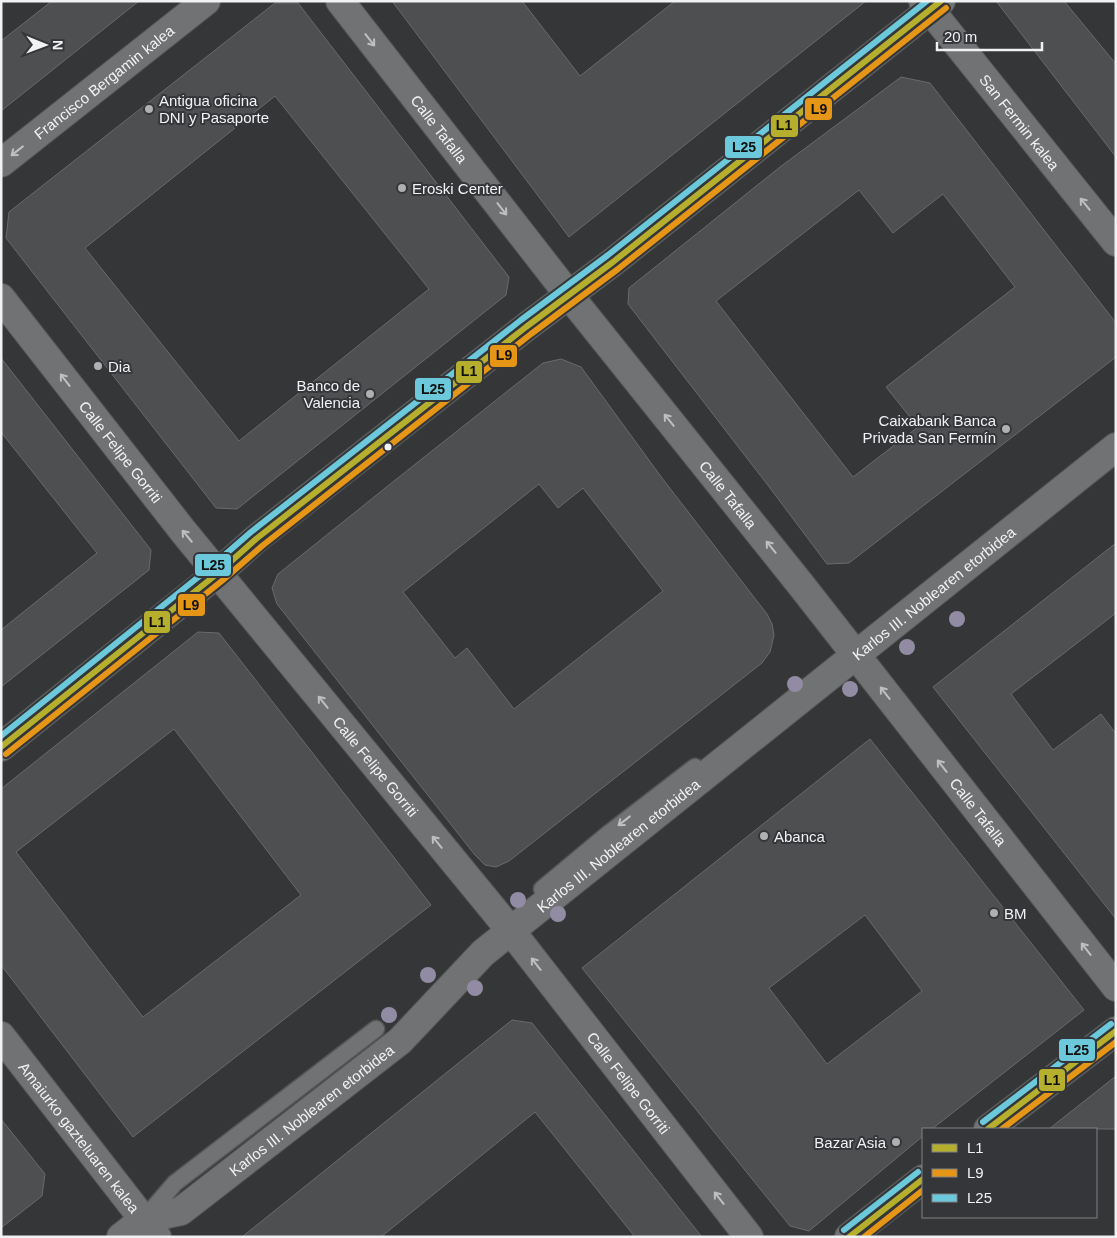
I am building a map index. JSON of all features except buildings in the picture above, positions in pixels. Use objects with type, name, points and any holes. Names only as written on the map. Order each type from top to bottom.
[{"type":"street","name":"Francisco Bergamin kalea","points":[[1,163],[206,1]]},
{"type":"street","name":"Calle Tafalla","points":[[340,1],[568,294],[783,562],[1116,987]]},
{"type":"street","points":[[1,747],[218,573],[256,538],[568,294],[613,262],[931,4]]},
{"type":"street","name":"San Fermin kalea","points":[[931,4],[1116,242]]},
{"type":"street","name":"Calle Felipe Gorriti","points":[[1,298],[183,531],[507,926],[749,1237]]},
{"type":"street","name":"Karlos III. Noblearen etorbidea","points":[[121,1237],[150,1228],[181,1211],[400,1041],[507,926],[855,655],[1116,448]]},
{"type":"street","points":[[989,1128],[1116,1031]]},
{"type":"street","name":"Amaiurko gazteluaren kalea","points":[[1,1036],[150,1228]]},
{"type":"street","points":[[849,1237],[922,1180]]},
{"type":"lane","points":[[507,926],[608,834],[718,748]]},
{"type":"lane","points":[[150,1228],[175,1183],[376,1029]]},
{"type":"transit line","name":"L25","points":[[1,736],[212,566],[251,532],[521,320],[608,255],[927,1]]},
{"type":"transit line","name":"L1","points":[[1,747],[218,573],[256,539],[526,327],[613,262],[941,1]]},
{"type":"transit line","name":"L9","points":[[6,754],[223,580],[262,546],[531,334],[618,269],[946,8]]},
{"type":"transit line","name":"L25","points":[[983,1122],[1111,1024]]},
{"type":"transit line","name":"L1","points":[[989,1128],[1116,1031]]},
{"type":"transit line","name":"L9","points":[[1003,1128],[1116,1042]]},
{"type":"transit line","name":"L25","points":[[844,1230],[918,1172]]},
{"type":"transit line","name":"L1","points":[[849,1237],[922,1180]]},
{"type":"transit line","name":"L9","points":[[864,1237],[922,1191]]},
{"type":"place","name":"Antigua oficina DNI y Pasaporte","points":[[149,109]]},
{"type":"place","name":"Eroski Center","points":[[402,188]]},
{"type":"place","name":"Dia","points":[[98,366]]},
{"type":"place","name":"Banco de Valencia","points":[[370,394]]},
{"type":"place","name":"Caixabank Banca Privada San Fermín","points":[[1006,429]]},
{"type":"place","name":"Abanca","points":[[764,836]]},
{"type":"place","name":"BM","points":[[994,913]]},
{"type":"place","name":"Bazar Asia","points":[[896,1142]]}]
